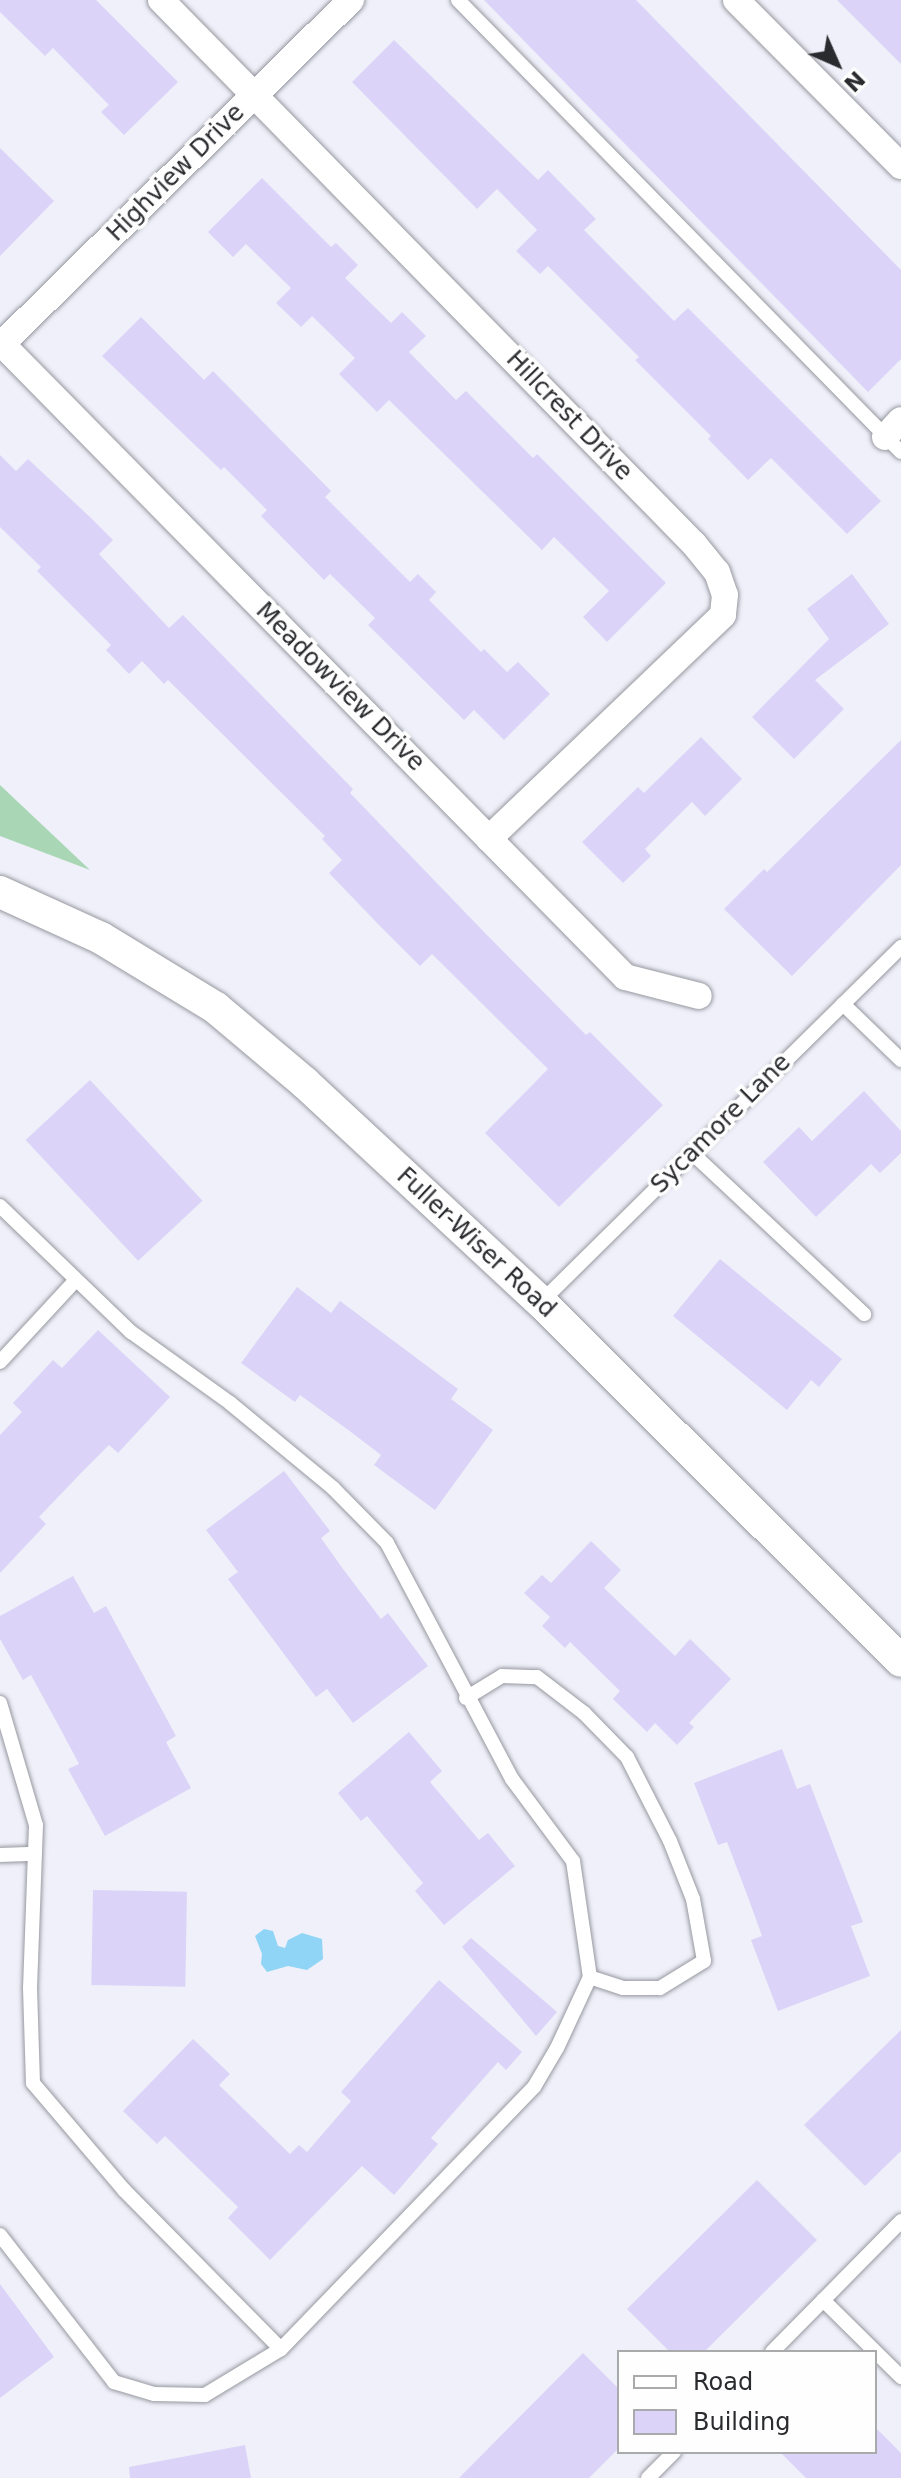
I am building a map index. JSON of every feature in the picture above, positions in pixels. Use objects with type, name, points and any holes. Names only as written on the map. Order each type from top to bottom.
[{"type":"street","name":"Hillcrest Drive","points":[[161,0],[694,544],[717,572],[725,595],[723,615],[489,839]]},
{"type":"street","name":"Highview Drive","points":[[1,344],[351,0]]},
{"type":"street","points":[[736,0],[901,166]]},
{"type":"street","name":"Meadowview Drive","points":[[1,344],[625,977],[699,996]]},
{"type":"street","name":"Fuller-Wiser Road","points":[[0,892],[101,938],[216,1008],[305,1083],[541,1302],[901,1661]]},
{"type":"lane","points":[[458,0],[896,436]]},
{"type":"lane","name":"Sycamore Lane","points":[[541,1302],[901,947]]},
{"type":"lane","points":[[843,1004],[901,1060]]},
{"type":"lane","points":[[692,1153],[864,1314]]},
{"type":"lane","points":[[0,1206],[131,1332],[230,1403],[333,1488],[387,1543],[466,1698],[512,1779],[573,1861],[590,1977],[557,2048],[534,2087],[281,2349],[205,2395],[154,2394],[114,2382],[0,2235]]},
{"type":"lane","points":[[0,1362],[76,1280]]},
{"type":"lane","points":[[466,1698],[502,1676],[537,1677],[584,1713],[627,1757],[670,1841],[693,1899],[704,1961],[660,1988],[623,1988],[590,1977]]},
{"type":"lane","points":[[0,1703],[36,1825],[30,1988],[33,2083],[124,2190],[281,2349]]},
{"type":"lane","points":[[0,1855],[35,1854]]},
{"type":"lane","points":[[774,2350],[901,2221]]},
{"type":"lane","points":[[823,2300],[874,2350]]},
{"type":"lane","points":[[877,2353],[901,2377]]},
{"type":"lane","points":[[648,2478],[672,2454]]},
{"type":"green space","points":[[0,785],[90,870],[0,836]]},
{"type":"water","points":[[264,1929],[273,1931],[278,1946],[285,1948],[288,1940],[302,1933],[322,1939],[323,1959],[307,1970],[288,1966],[267,1972],[261,1964],[262,1954],[255,1936]]},
{"type":"building","points":[[0,0],[96,0],[178,82],[124,135],[101,112],[109,105],[53,48],[45,56],[0,12]]},
{"type":"building","points":[[484,0],[636,0],[901,270],[901,359],[868,392]]},
{"type":"building","points":[[837,0],[901,0],[901,64]]},
{"type":"building","points":[[394,40],[538,180],[548,170],[596,219],[584,230],[674,321],[688,308],[881,501],[847,534],[771,458],[748,480],[708,439],[711,436],[635,360],[639,357],[548,266],[540,274],[516,251],[537,230],[497,189],[477,209],[352,82]]},
{"type":"building","points":[[0,148],[54,201],[0,256]]},
{"type":"building","points":[[262,178],[331,247],[336,243],[358,265],[345,278],[391,323],[402,312],[426,336],[409,352],[456,400],[466,391],[533,458],[537,454],[666,583],[607,642],[583,617],[609,591],[554,537],[542,550],[389,400],[377,412],[339,374],[355,358],[312,316],[301,327],[276,303],[291,288],[246,244],[233,257],[208,232]]},
{"type":"building","points":[[141,317],[204,380],[213,371],[331,491],[325,497],[410,582],[418,574],[436,592],[429,600],[481,652],[484,649],[507,672],[518,662],[550,694],[504,740],[474,710],[464,720],[368,625],[375,618],[330,574],[324,580],[261,516],[267,510],[102,356]]},
{"type":"building","points":[[0,455],[16,471],[28,459],[91,518],[113,540],[99,554],[169,628],[183,615],[353,789],[350,793],[486,934],[586,1035],[590,1032],[663,1105],[559,1207],[485,1133],[548,1069],[432,954],[420,966],[379,925],[329,873],[342,860],[322,839],[325,836],[168,680],[164,684],[142,661],[129,674],[106,650],[111,645],[37,571],[41,567],[0,527]]},
{"type":"building","points":[[852,574],[889,624],[815,680],[844,709],[794,759],[752,717],[829,639],[807,609]]},
{"type":"building","points":[[701,737],[742,779],[705,816],[692,802],[645,849],[651,856],[623,883],[582,842],[638,787],[644,793]]},
{"type":"building","points":[[901,740],[901,865],[792,976],[724,909],[764,869],[767,872]]},
{"type":"building","points":[[90,1080],[203,1201],[138,1261],[26,1140]]},
{"type":"building","points":[[864,1091],[901,1131],[901,1153],[880,1173],[871,1164],[816,1217],[763,1162],[799,1127],[812,1141]]},
{"type":"building","points":[[720,1259],[842,1359],[819,1387],[811,1380],[787,1410],[673,1316]]},
{"type":"building","points":[[297,1287],[331,1313],[340,1301],[458,1389],[451,1399],[493,1430],[435,1510],[374,1465],[381,1455],[351,1432],[300,1395],[295,1402],[241,1363]]},
{"type":"building","points":[[98,1330],[170,1397],[118,1453],[109,1445],[82,1472],[39,1517],[46,1524],[0,1573],[0,1435],[22,1412],[13,1403],[53,1360],[62,1368]]},
{"type":"building","points":[[284,1471],[330,1531],[321,1538],[343,1569],[381,1619],[388,1613],[428,1666],[353,1723],[327,1689],[316,1697],[228,1579],[238,1572],[206,1530]]},
{"type":"building","points":[[591,1541],[621,1570],[604,1588],[675,1656],[690,1639],[731,1679],[689,1723],[694,1727],[677,1745],[655,1723],[647,1732],[613,1699],[620,1691],[570,1642],[565,1648],[542,1626],[550,1617],[524,1593],[542,1575],[551,1583]]},
{"type":"building","points":[[73,1576],[94,1613],[106,1606],[176,1736],[166,1742],[191,1788],[105,1836],[68,1769],[79,1764],[61,1730],[31,1675],[23,1680],[0,1639],[0,1616]]},
{"type":"building","points":[[409,1732],[442,1771],[430,1782],[479,1840],[488,1833],[515,1866],[444,1925],[415,1891],[423,1883],[367,1816],[361,1821],[338,1793]]},
{"type":"building","points":[[782,1749],[797,1789],[810,1784],[863,1922],[851,1926],[870,1976],[778,2011],[751,1940],[762,1936],[749,1900],[727,1842],[718,1845],[694,1783]]},
{"type":"building","points":[[93,1890],[187,1892],[185,1987],[91,1985]]},
{"type":"building","points":[[471,1938],[557,2012],[536,2036],[462,1947]]},
{"type":"building","points":[[439,1980],[522,2052],[506,2070],[498,2062],[431,2138],[438,2144],[394,2195],[362,2166],[270,2260],[228,2218],[238,2207],[165,2136],[157,2144],[123,2111],[193,2039],[230,2074],[219,2085],[290,2154],[299,2145],[307,2152],[351,2101],[341,2092]]},
{"type":"building","points":[[901,2030],[901,2151],[865,2186],[804,2125]]},
{"type":"building","points":[[757,2180],[817,2240],[706,2350],[668,2350],[627,2309]]},
{"type":"building","points":[[0,2284],[54,2357],[0,2398]]},
{"type":"building","points":[[583,2353],[617,2387],[617,2450],[589,2478],[459,2478]]},
{"type":"building","points":[[877,2429],[901,2453],[901,2478],[806,2478],[782,2454],[877,2454]]},
{"type":"building","points":[[245,2445],[251,2478],[130,2478],[129,2467]]}]
